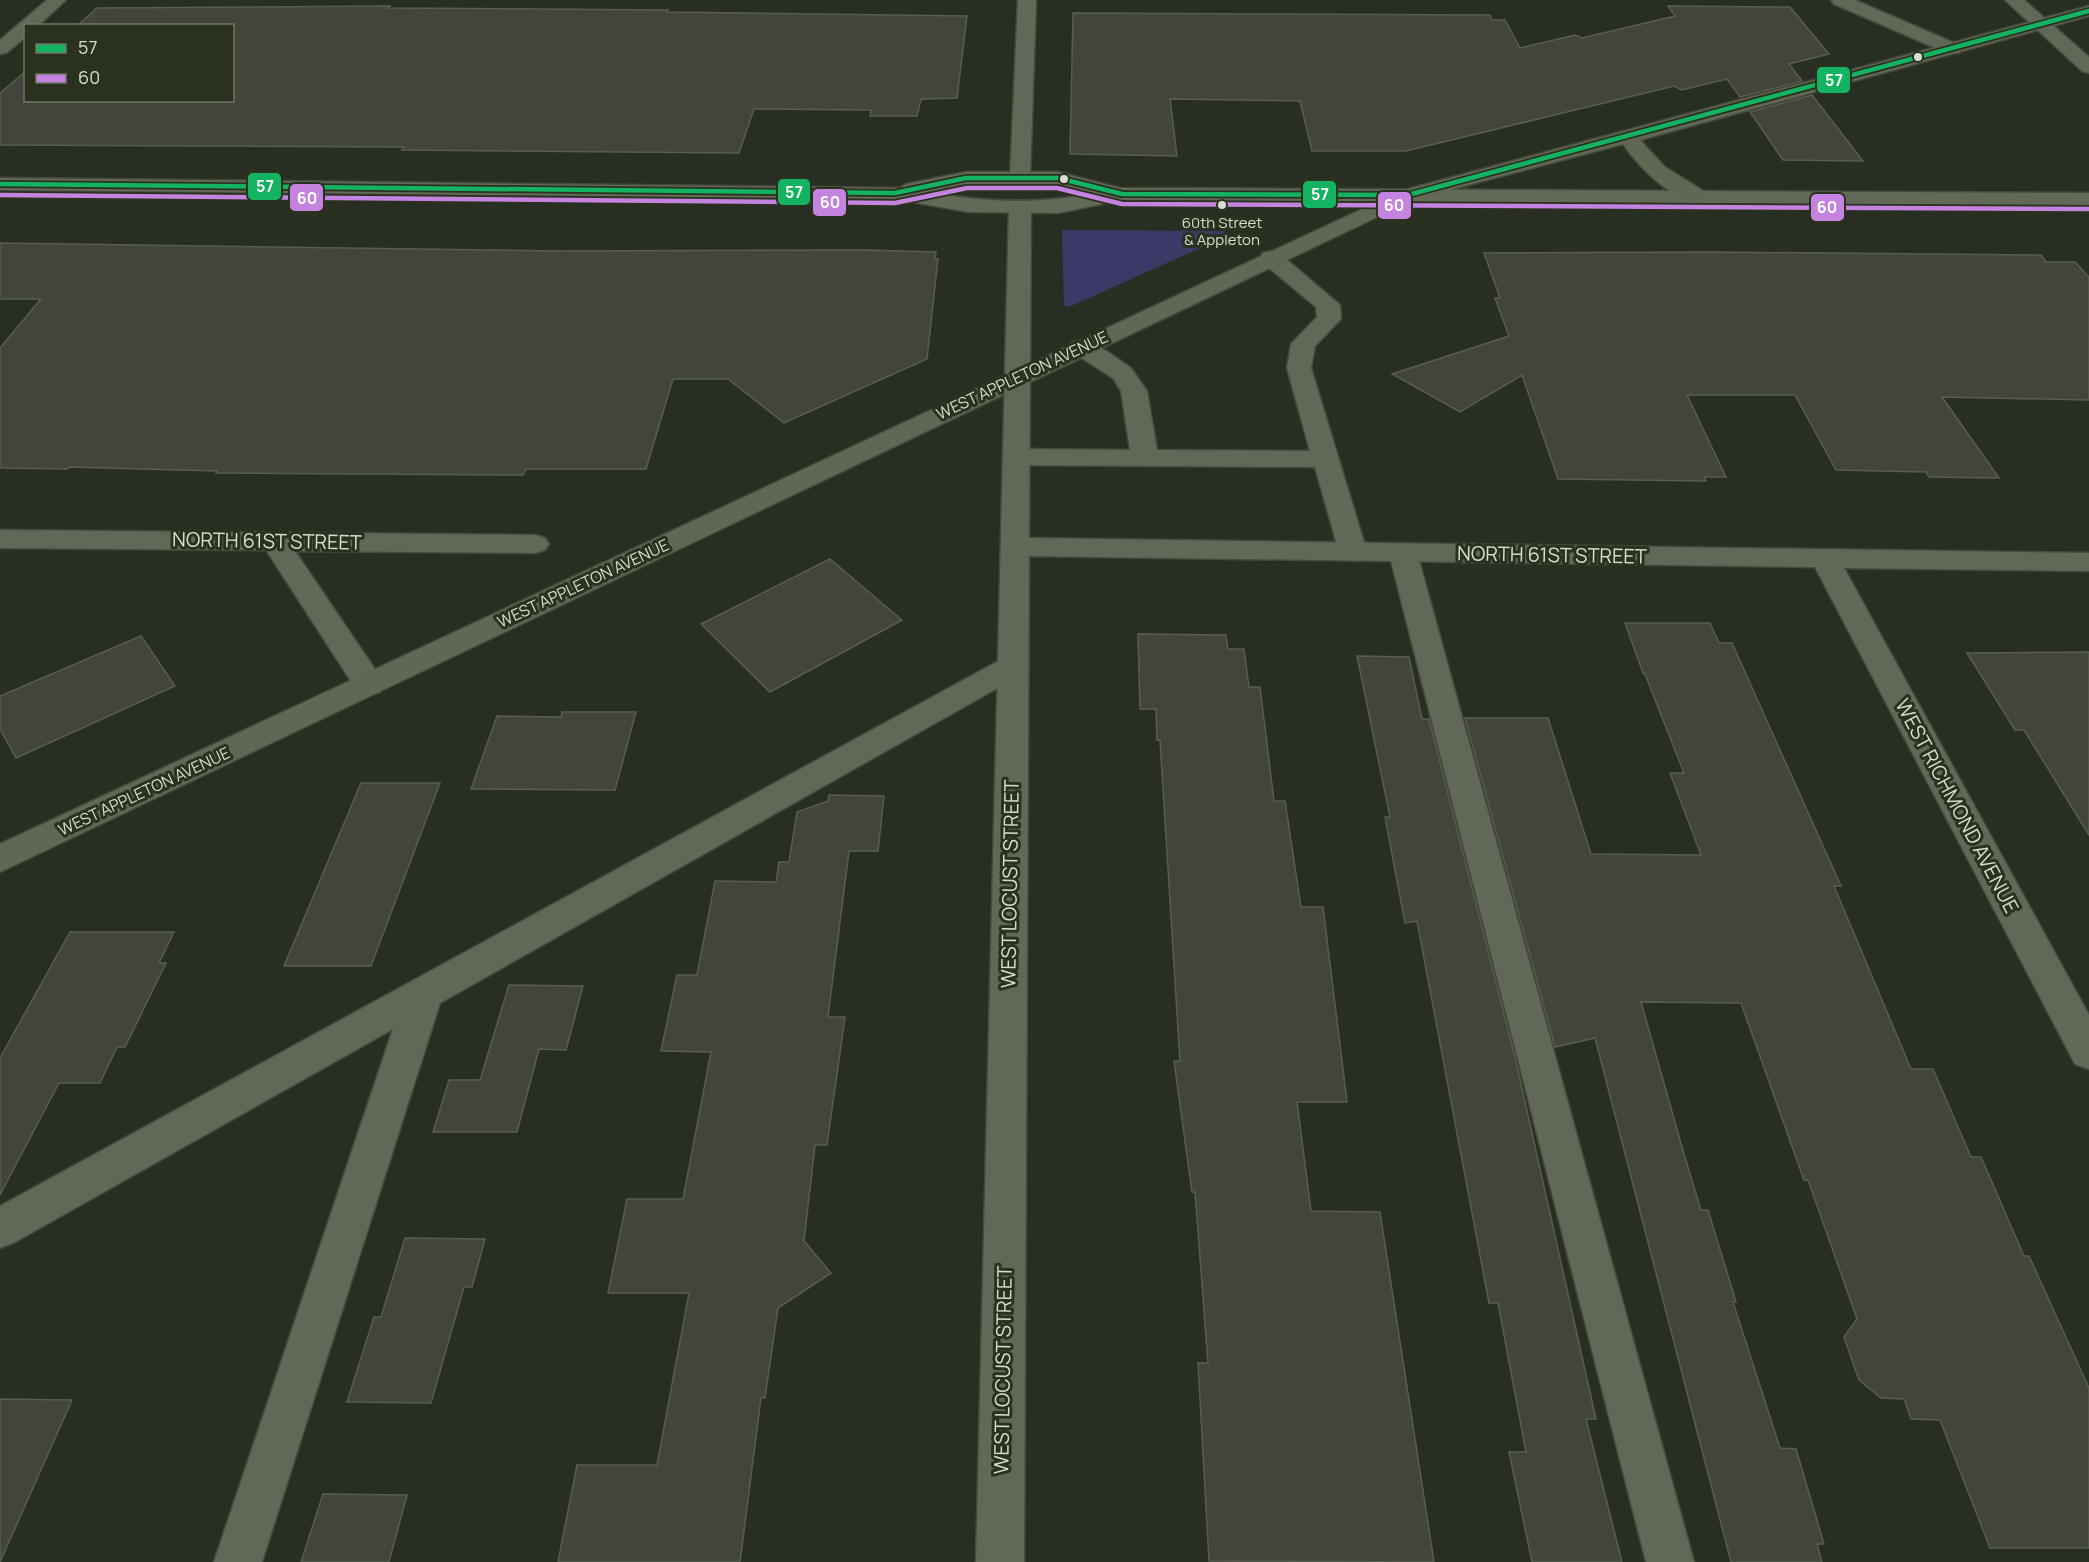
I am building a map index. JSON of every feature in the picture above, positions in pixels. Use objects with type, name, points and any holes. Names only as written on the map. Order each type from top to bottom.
[{"type":"main road","name":"WEST APPLETON AVENUE","points":[[0,859],[957,406],[1018,380],[1081,347],[1408,195],[2089,11]]},
{"type":"main road","points":[[1628,137],[1645,161],[1658,174],[1697,197]]},
{"type":"main road","points":[[895,193],[966,178],[1058,178],[1122,194]]},
{"type":"main road","points":[[0,184],[895,193],[969,207],[1058,207],[1122,194],[2089,199]]},
{"type":"street","points":[[28,24],[57,0]]},
{"type":"street","points":[[1020,178],[1027,0]]},
{"type":"street","points":[[1840,0],[1953,49]]},
{"type":"street","points":[[2014,0],[2089,67]]},
{"type":"street","points":[[0,49],[24,28]]},
{"type":"street","name":"WEST LOCUST STREET","points":[[1000,1562],[1020,207]]},
{"type":"street","points":[[1271,258],[1328,305],[1329,319],[1303,344],[1299,368],[1353,552]]},
{"type":"street","points":[[1081,347],[1122,373],[1134,391],[1145,458]]},
{"type":"street","points":[[1016,457],[1326,459]]},
{"type":"street","name":"NORTH 61ST STREET","points":[[0,539],[535,544]]},
{"type":"street","points":[[274,541],[369,684]]},
{"type":"street","name":"NORTH 61ST STREET","points":[[1015,547],[2089,562]]},
{"type":"street","points":[[1403,553],[1670,1562]]},
{"type":"street","name":"WEST RICHMOND AVENUE","points":[[1825,560],[2089,1052]]},
{"type":"street","points":[[0,1228],[1013,666]]},
{"type":"street","points":[[238,1562],[424,993]]},
{"type":"shaded area","points":[[1062,230],[1224,231],[1229,235],[1069,307],[1064,305]]},
{"type":"building","points":[[390,6],[388,8],[668,10],[667,12],[967,16],[957,98],[921,99],[917,116],[870,116],[871,110],[754,109],[739,153],[402,150],[404,147],[0,145],[0,93],[24,73],[24,102],[234,102],[234,24],[79,24],[97,8]]},
{"type":"building","points":[[1668,6],[1790,7],[1829,54],[1789,64],[1802,81],[1740,97],[1727,79],[1682,90],[1674,86],[1406,151],[1312,151],[1300,101],[1170,99],[1177,156],[1070,154],[1073,13],[1490,15],[1492,20],[1505,20],[1520,48],[1575,35],[1582,38],[1675,16]]},
{"type":"building","points":[[1812,95],[1863,161],[1783,160],[1750,112]]},
{"type":"building","points":[[0,243],[558,251],[866,250],[936,252],[935,259],[938,259],[927,359],[784,423],[728,379],[673,379],[646,469],[526,469],[523,475],[216,473],[217,471],[69,467],[67,469],[0,468],[0,348],[41,299],[0,299]]},
{"type":"building","points":[[1709,252],[2041,255],[2046,262],[2075,262],[2089,277],[2089,400],[1942,397],[1999,478],[1929,477],[1926,472],[1836,470],[1795,395],[1687,395],[1726,477],[1704,477],[1706,481],[1558,479],[1522,375],[1460,412],[1392,374],[1509,336],[1495,298],[1500,298],[1484,253]]},
{"type":"building","points":[[830,559],[902,620],[770,692],[701,624]]},
{"type":"building","points":[[1625,623],[1710,623],[1719,643],[1732,643],[1841,886],[1834,886],[1911,1069],[1933,1069],[1971,1157],[1981,1157],[2024,1256],[2029,1256],[2089,1388],[2089,1548],[1990,1548],[1940,1420],[1911,1419],[1904,1399],[1881,1398],[1859,1380],[1844,1337],[1857,1319],[1808,1180],[1804,1180],[1741,1003],[1641,1002],[1701,1210],[1708,1210],[1736,1302],[1733,1302],[1780,1448],[1796,1449],[1824,1544],[1817,1544],[1822,1562],[1731,1562],[1595,1038],[1555,1047],[1465,718],[1548,718],[1591,854],[1701,855],[1670,773],[1684,773]]},
{"type":"building","points":[[1138,634],[1226,635],[1228,649],[1244,649],[1249,687],[1260,687],[1274,801],[1285,801],[1301,907],[1323,907],[1347,1102],[1297,1102],[1311,1211],[1380,1212],[1434,1562],[1209,1561],[1198,1363],[1208,1363],[1195,1192],[1192,1192],[1174,1061],[1180,1061],[1160,740],[1157,740],[1156,709],[1140,709]]},
{"type":"building","points":[[141,636],[175,686],[16,758],[0,729],[0,696]]},
{"type":"building","points":[[2089,652],[2089,835],[2024,730],[2015,730],[1967,653]]},
{"type":"building","points":[[1357,656],[1409,657],[1422,719],[1429,719],[1515,1057],[1596,1419],[1586,1419],[1622,1562],[1532,1562],[1509,1452],[1526,1452],[1498,1303],[1489,1303],[1417,921],[1405,923],[1385,817],[1390,817]]},
{"type":"building","points":[[562,712],[636,712],[615,790],[471,789],[497,716],[561,717]]},
{"type":"building","points":[[361,783],[440,783],[371,966],[284,966]]},
{"type":"building","points":[[829,795],[884,796],[878,851],[849,851],[828,1017],[845,1017],[827,1145],[815,1145],[804,1241],[831,1273],[778,1308],[765,1398],[761,1398],[740,1562],[558,1562],[577,1465],[657,1465],[689,1293],[608,1293],[627,1199],[683,1199],[711,1052],[661,1051],[677,975],[697,975],[715,881],[776,882],[779,862],[789,862],[797,812],[828,801]]},
{"type":"building","points":[[70,932],[174,932],[159,963],[166,963],[125,1047],[117,1047],[100,1083],[59,1083],[0,1195],[0,1058]]},
{"type":"building","points":[[509,985],[583,986],[566,1050],[539,1049],[517,1132],[433,1132],[449,1080],[480,1080]]},
{"type":"building","points":[[405,1238],[485,1239],[472,1287],[464,1287],[431,1403],[347,1402],[374,1317],[381,1317]]},
{"type":"building","points":[[0,1399],[72,1400],[0,1562]]},
{"type":"building","points":[[323,1494],[407,1495],[389,1562],[301,1562]]},
{"type":"transit line","name":"57","points":[[0,184],[895,193],[966,178],[1058,178],[1122,194],[1408,195],[2089,11]]},
{"type":"transit line","name":"60","points":[[0,195],[895,203],[967,188],[1057,188],[1122,204],[2089,209]]},
{"type":"place","name":"60th Street & Appleton","points":[[1222,205]]}]
